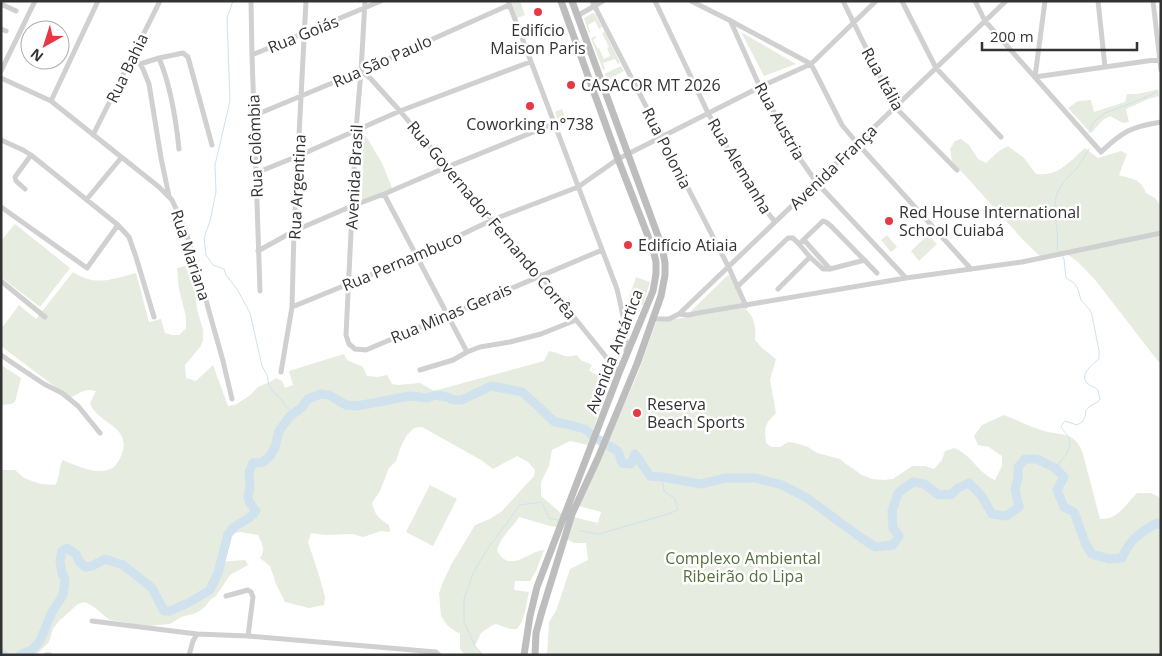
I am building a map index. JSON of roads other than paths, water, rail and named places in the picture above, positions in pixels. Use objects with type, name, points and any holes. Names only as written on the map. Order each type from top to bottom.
[{"type":"main road","name":"Avenida Antártica","points":[[524,655],[528,623],[537,587],[619,373],[653,291],[656,274],[653,249],[618,159],[561,1]]},
{"type":"main road","name":"Avenida Antártica","points":[[535,655],[536,633],[564,537],[654,319],[661,296],[665,263],[662,247],[572,1]]},
{"type":"main road","points":[[582,56],[591,53]]},
{"type":"main road","points":[[642,317],[654,319]]},
{"type":"street","points":[[1,71],[35,1]]},
{"type":"street","points":[[50,101],[98,1]]},
{"type":"street","name":"Rua Bahia","points":[[93,135],[160,1]]},
{"type":"street","name":"Rua Colômbia","points":[[251,1],[260,291]]},
{"type":"street","name":"Rua Argentina","points":[[281,372],[292,307],[306,1]]},
{"type":"street","name":"Avenida Brasil","points":[[356,349],[349,344],[346,335],[356,130],[365,1]]},
{"type":"street","name":"Rua Goiás","points":[[252,55],[381,1]]},
{"type":"street","points":[[577,16],[593,4],[603,1]]},
{"type":"street","name":"Rua Alemanha","points":[[655,1],[708,113],[752,192],[775,222]]},
{"type":"street","points":[[691,1],[811,64],[842,125],[856,143],[971,269]]},
{"type":"street","name":"Rua Itália","points":[[843,1],[895,107],[957,170]]},
{"type":"street","points":[[811,64],[876,1]]},
{"type":"street","points":[[902,1],[936,68],[1001,137]]},
{"type":"street","points":[[975,1],[985,21],[1101,152],[1120,134],[1133,128],[1161,122]]},
{"type":"street","name":"Avenida França","points":[[678,314],[1006,1]]},
{"type":"street","points":[[1035,77],[1045,1]]},
{"type":"street","points":[[1098,1],[1105,67]]},
{"type":"street","points":[[1153,1],[1161,70]]},
{"type":"street","points":[[508,3],[616,289],[626,335],[626,358]]},
{"type":"street","name":"Rua São Paulo","points":[[254,116],[361,71],[508,3]]},
{"type":"street","points":[[1,4],[16,11]]},
{"type":"street","name":"Rua Polonia","points":[[593,4],[728,268]]},
{"type":"street","name":"Rua Austria","points":[[730,20],[760,86],[798,156],[817,183],[906,278]]},
{"type":"street","points":[[140,64],[183,53],[188,57],[212,145]]},
{"type":"street","points":[[132,58],[140,64],[149,84],[169,197]]},
{"type":"street","points":[[159,58],[164,71],[176,125],[179,149]]},
{"type":"street","points":[[1035,77],[1160,59]]},
{"type":"street","points":[[256,173],[400,111],[530,62]]},
{"type":"street","name":"Rua Pernambuco","points":[[292,307],[417,256],[492,220],[578,187],[618,159],[760,86],[811,64]]},
{"type":"street","name":"Rua Governador Fernando Corrêa","points":[[361,71],[370,78],[400,111],[540,275],[619,373]]},
{"type":"street","name":"Rua Mariana","points":[[1,78],[50,101],[172,200],[184,226],[193,254],[224,362],[232,399]]},
{"type":"street","points":[[258,251],[294,231],[352,206],[553,124]]},
{"type":"street","points":[[1,140],[31,155],[87,199],[118,225],[129,237],[154,316]]},
{"type":"street","points":[[25,189],[16,181],[15,177],[31,155]]},
{"type":"street","points":[[87,199],[121,158]]},
{"type":"street","points":[[384,194],[468,352]]},
{"type":"street","points":[[1,207],[87,268],[118,225]]},
{"type":"street","points":[[800,244],[823,221],[826,222],[878,273]]},
{"type":"street","points":[[654,319],[669,319],[678,314],[688,315],[906,278],[1022,262],[1161,233]]},
{"type":"street","points":[[738,287],[788,238],[793,238],[800,244],[823,269],[830,269],[864,260]]},
{"type":"street","points":[[804,240],[828,264],[830,269]]},
{"type":"street","name":"Rua Minas Gerais","points":[[356,349],[366,350],[602,250]]},
{"type":"street","points":[[778,289],[810,257]]},
{"type":"street","points":[[728,268],[746,306]]},
{"type":"street","points":[[1,281],[45,317]]},
{"type":"street","points":[[420,370],[453,360],[480,347],[542,334],[576,320]]},
{"type":"street","points":[[1,355],[78,406],[100,433]]},
{"type":"street","points":[[226,596],[248,590],[254,597],[248,636]]},
{"type":"street","points":[[92,621],[197,634],[248,636],[436,652],[439,655]]},
{"type":"street","points":[[189,655],[193,640],[197,634]]},
{"type":"waterway","points":[[233,1],[227,18],[230,101],[215,165],[216,192],[210,221],[204,238],[206,255],[213,265],[224,269],[226,275],[237,289],[250,313],[262,366],[267,375],[269,385],[287,408],[294,413]]},
{"type":"waterway","points":[[1089,132],[1094,122],[1105,113],[1157,92]]},
{"type":"waterway","points":[[1060,252],[1057,249],[1055,214],[1055,201],[1058,190],[1078,167],[1089,149]]},
{"type":"waterway","points":[[1055,468],[1066,454],[1070,442],[1061,427],[1063,423],[1065,421],[1077,425],[1082,422],[1086,410],[1100,399],[1098,390],[1085,380],[1088,369],[1099,359],[1092,315],[1081,300],[1074,283],[1066,278],[1062,255]]},
{"type":"waterway","points":[[20,655],[33,649],[40,641],[52,612],[63,595],[65,580],[60,561],[62,551],[67,548],[76,554],[79,561],[85,567],[92,566],[105,559],[123,565],[152,588],[164,611],[170,611],[190,602],[210,590],[218,573],[228,534],[234,527],[249,518],[256,511],[248,497],[250,487],[249,472],[253,463],[263,462],[270,456],[275,447],[279,431],[290,416],[301,408],[308,399],[321,394],[329,395],[346,405],[357,406],[410,396],[427,398],[436,395],[454,400],[462,400],[491,386],[522,392],[555,422],[585,429],[594,437],[618,451],[622,463],[631,464],[635,454],[650,476],[701,484],[726,478],[756,478],[782,485],[807,498],[875,547],[893,545],[899,536],[893,528],[892,511],[898,493],[913,482],[924,484],[939,495],[952,494],[958,488],[969,483],[981,495],[992,514],[1006,516],[1019,507],[1015,490],[1018,467],[1025,459],[1037,459],[1055,468],[1064,477],[1057,490],[1064,507],[1074,512],[1086,545],[1092,554],[1109,559],[1122,558],[1128,546],[1136,537],[1157,523],[1161,525]]},
{"type":"waterway","points":[[580,531],[599,534],[678,510],[675,499],[664,491],[662,477]]},
{"type":"waterway","points":[[483,655],[475,646],[464,622],[464,599],[473,573],[486,551],[520,505],[542,502],[549,518],[558,520]]},
{"type":"place","name":"Edifício Maison Paris","points":[[538,12]]},
{"type":"place","name":"CASACOR MT 2026","points":[[571,85]]},
{"type":"place","name":"Coworking n°738","points":[[530,106]]},
{"type":"place","name":"Red House International School Cuiabá","points":[[889,221]]},
{"type":"place","name":"Edifício Atiaia","points":[[628,245]]},
{"type":"place","name":"Reserva Beach Sports","points":[[637,413]]},
{"type":"park label","name":"Complexo Ambiental Ribeirão do Lipa","points":[[743,567]]}]
